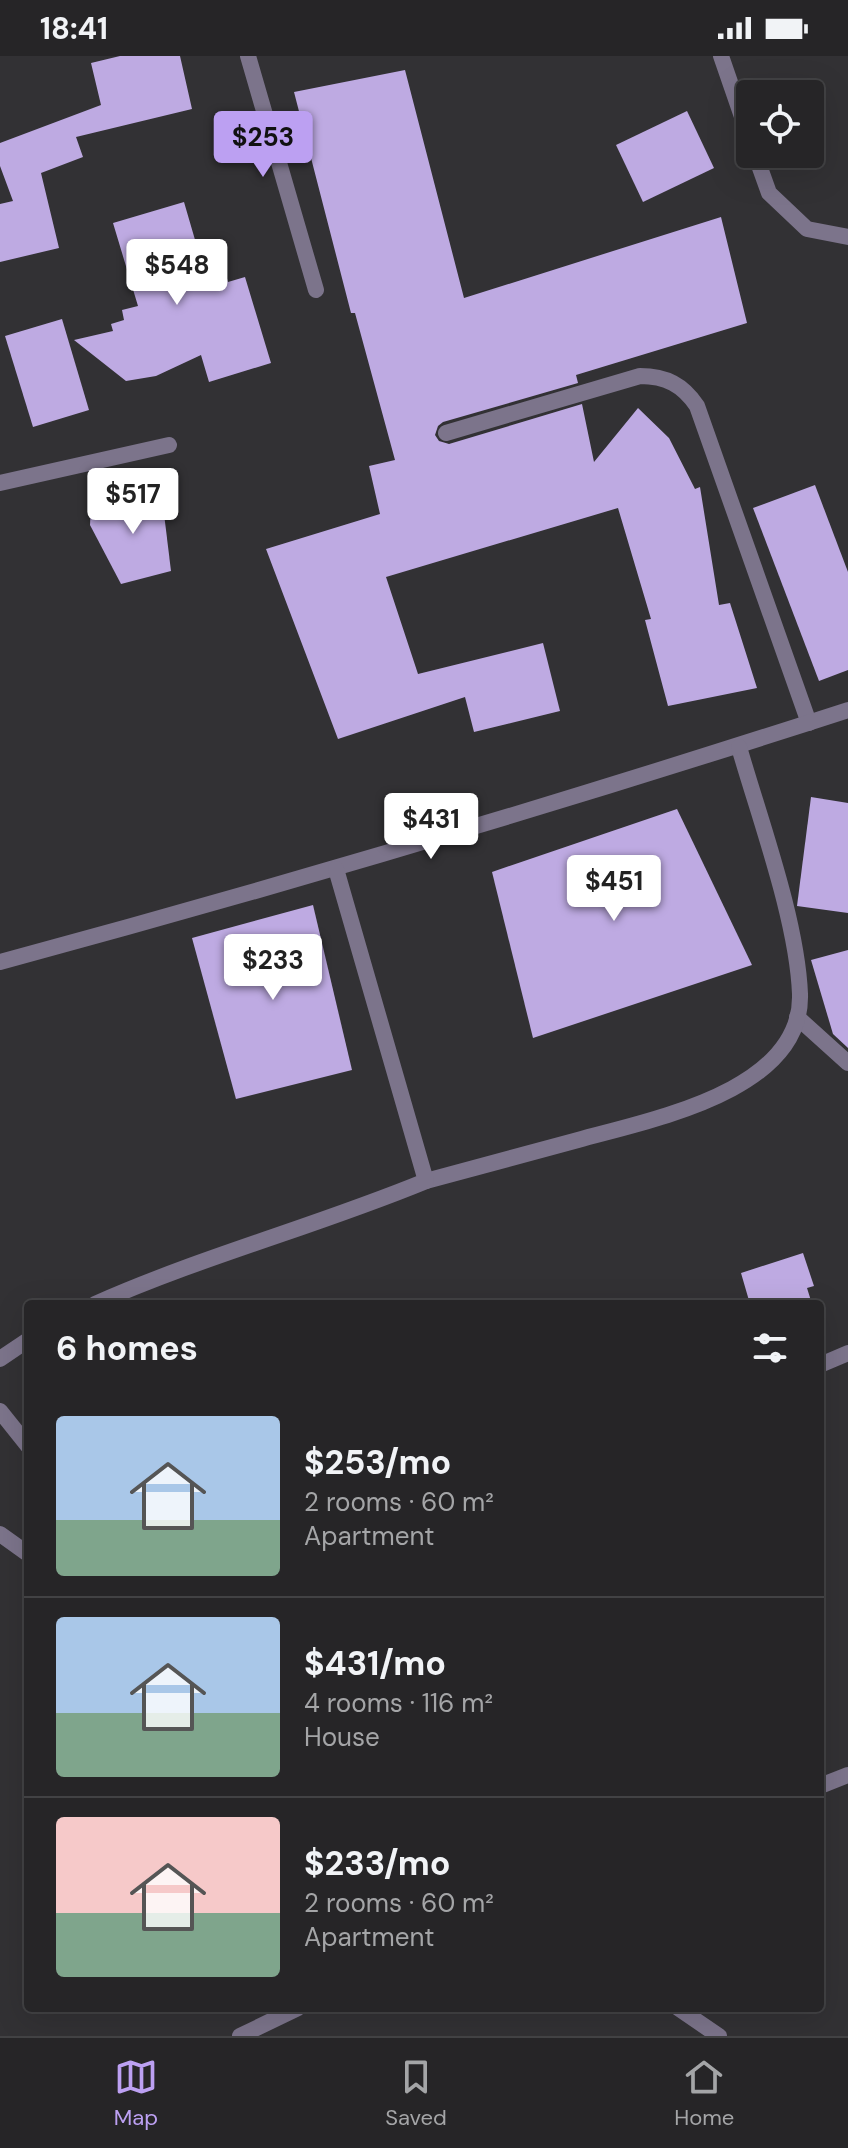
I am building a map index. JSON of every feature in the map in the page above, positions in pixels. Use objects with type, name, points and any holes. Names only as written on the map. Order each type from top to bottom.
[{"type":"street","points":[[248,56],[316,290]]},
{"type":"street","points":[[721,56],[736,99]]},
{"type":"street","points":[[760,168],[769,193],[807,229],[848,237]]},
{"type":"street","points":[[446,433],[640,376],[669,380],[687,392],[697,406],[809,723]]},
{"type":"street","points":[[0,483],[169,445]]},
{"type":"street","points":[[0,962],[336,869],[739,747],[848,710]]},
{"type":"street","points":[[104,1300],[150,1280],[347,1213],[426,1181],[675,1113],[726,1093],[756,1074],[784,1045],[797,1017],[800,995],[789,929],[739,747]]},
{"type":"street","points":[[336,869],[426,1181]]},
{"type":"street","points":[[797,1017],[848,1063]]},
{"type":"street","points":[[0,1359],[24,1343]]},
{"type":"street","points":[[824,1363],[848,1353]]},
{"type":"street","points":[[0,1411],[24,1441]]},
{"type":"street","points":[[0,1534],[24,1551]]},
{"type":"street","points":[[824,1784],[848,1775]]},
{"type":"street","points":[[240,2036],[290,2012]]},
{"type":"street","points":[[684,2012],[719,2036]]},
{"type":"building","points":[[120,56],[180,56],[192,109],[76,137],[83,157],[41,173],[59,248],[0,262],[0,204],[13,201],[0,166],[0,143],[101,105],[91,63]]},
{"type":"building","points":[[405,70],[464,298],[721,217],[747,323],[576,375],[578,383],[443,422],[435,435],[439,441],[449,444],[582,404],[594,462],[638,408],[669,438],[695,489],[700,487],[719,605],[730,603],[757,688],[668,706],[645,620],[651,619],[618,508],[386,577],[418,674],[543,643],[560,711],[474,732],[465,697],[338,739],[266,549],[380,514],[369,466],[395,460],[355,313],[351,313],[294,92]]},
{"type":"building","points":[[687,111],[714,168],[643,202],[616,145]]},
{"type":"building","points":[[184,202],[207,281],[226,275],[228,282],[245,277],[271,363],[209,382],[201,355],[156,376],[126,381],[74,340],[113,331],[111,324],[124,320],[122,310],[138,306],[113,223]]},
{"type":"building","points":[[62,319],[89,410],[33,427],[5,336]]},
{"type":"building","points":[[815,485],[848,572],[848,670],[819,681],[753,508]]},
{"type":"building","points":[[161,489],[171,571],[121,584],[90,525],[91,507]]},
{"type":"building","points":[[811,797],[848,803],[848,913],[797,906]]},
{"type":"building","points":[[677,809],[752,965],[533,1038],[492,872]]},
{"type":"building","points":[[313,905],[352,1070],[236,1099],[192,938]]},
{"type":"building","points":[[848,950],[848,1048],[833,1034],[811,960]]},
{"type":"building","points":[[803,1253],[814,1286],[807,1288],[811,1300],[749,1300],[741,1273]]}]
